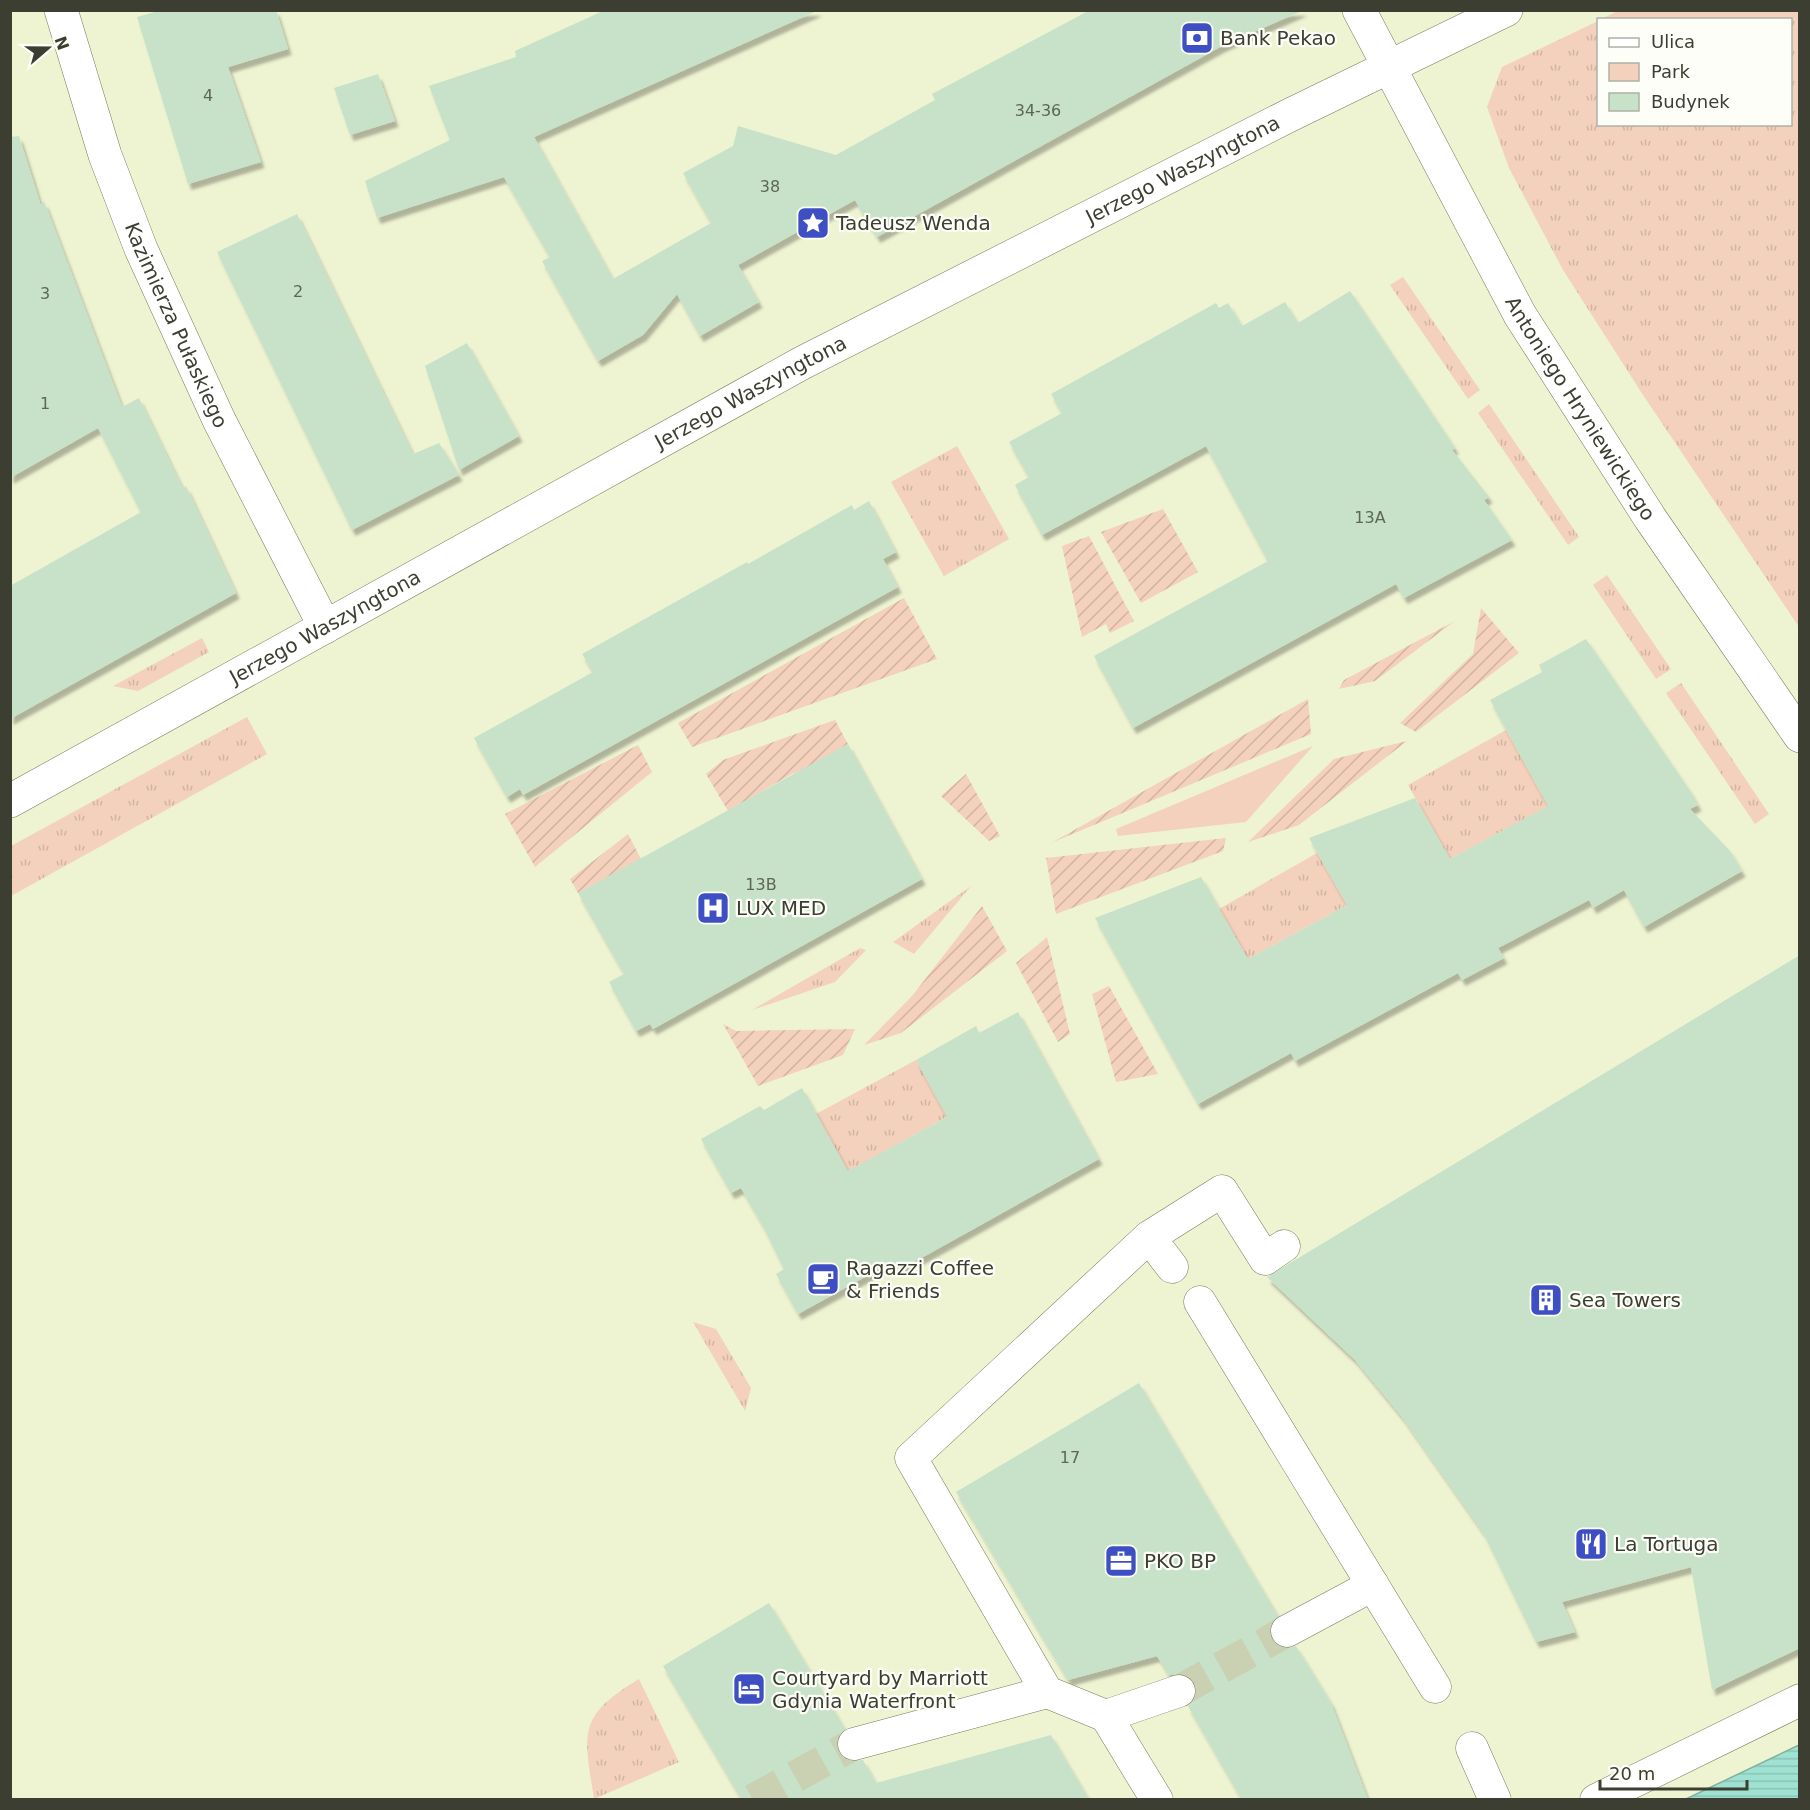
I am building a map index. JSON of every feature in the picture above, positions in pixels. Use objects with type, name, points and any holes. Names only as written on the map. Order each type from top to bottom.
[{"type":"street","name":"Kazimierza Pułaskiego","points":[[61,10],[105,155],[141,249],[219,420],[325,627]]},
{"type":"street","name":"Antoniego Hryniewickiego","points":[[1359,10],[1520,315],[1650,518],[1800,736]]},
{"type":"street","name":"Jerzego Waszyngtona","points":[[10,801],[802,363],[1388,67],[1506,10]]},
{"type":"street","points":[[1047,1692],[911,1458],[1149,1237],[1222,1191],[1265,1259],[1284,1246]]},
{"type":"street","points":[[1149,1237],[1172,1267]]},
{"type":"street","points":[[1200,1302],[1435,1687]]},
{"type":"street","points":[[1287,1631],[1373,1585]]},
{"type":"street","points":[[1106,1716],[1179,1691]]},
{"type":"street","points":[[854,1744],[1047,1692],[1106,1716],[1157,1800]]},
{"type":"street","points":[[1596,1800],[1800,1700]]},
{"type":"street","points":[[1472,1748],[1495,1800]]},
{"type":"green space","points":[[1620,10],[1799,11],[1799,627],[1643,395],[1563,270],[1509,168],[1487,107],[1502,67],[1597,21],[1597,126],[1792,126],[1792,18],[1603,18]]},
{"type":"green space","points":[[1403,277],[1480,390],[1468,399],[1390,285]]},
{"type":"green space","points":[[1489,404],[1579,537],[1568,545],[1478,413]]},
{"type":"green space","points":[[957,446],[1009,539],[944,576],[891,482]]},
{"type":"green space","points":[[1163,509],[1198,572],[1141,603],[1101,532]]},
{"type":"green space","points":[[1089,536],[1134,621],[1110,633],[1106,624],[1082,637],[1062,546]]},
{"type":"green space","points":[[1607,575],[1671,669],[1656,679],[1593,585]]},
{"type":"green space","points":[[904,598],[937,659],[692,747],[678,723]]},
{"type":"green space","points":[[1481,608],[1519,653],[1416,732],[1400,723],[1473,654]]},
{"type":"green space","points":[[1455,621],[1375,681],[1339,689],[1344,680]]},
{"type":"green space","points":[[202,638],[209,652],[138,691],[113,686]]},
{"type":"green space","points":[[1681,683],[1769,814],[1755,824],[1666,693]]},
{"type":"green space","points":[[1308,699],[1311,734],[1051,843]]},
{"type":"green space","points":[[247,717],[267,754],[11,896],[11,846]]},
{"type":"green space","points":[[835,720],[848,744],[839,749],[842,755],[792,774],[728,811],[706,774],[723,760]]},
{"type":"green space","points":[[1506,730],[1542,795],[1560,800],[1450,859],[1408,785]]},
{"type":"green space","points":[[1407,741],[1299,825],[1248,842],[1334,759]]},
{"type":"green space","points":[[638,745],[652,772],[535,867],[505,814]]},
{"type":"green space","points":[[1313,746],[1246,822],[1118,836],[1116,829]]},
{"type":"green space","points":[[966,774],[1000,836],[989,841],[941,796]]},
{"type":"green space","points":[[628,834],[641,859],[578,893],[570,879]]},
{"type":"green space","points":[[1226,838],[1223,851],[1056,914],[1046,858]]},
{"type":"green space","points":[[1317,853],[1347,905],[1248,959],[1219,909]]},
{"type":"green space","points":[[971,886],[914,954],[893,942]]},
{"type":"green space","points":[[982,906],[1007,951],[901,1033],[864,1045],[912,996]]},
{"type":"green space","points":[[1047,937],[1070,1034],[1058,1042],[1016,963]]},
{"type":"green space","points":[[860,948],[866,950],[835,982],[752,1010]]},
{"type":"green space","points":[[1109,986],[1158,1074],[1116,1082],[1092,994]]},
{"type":"green space","points":[[723,1024],[736,1031],[855,1029],[843,1055],[758,1086]]},
{"type":"green space","points":[[916,1060],[941,1105],[959,1110],[837,1178],[816,1114]]},
{"type":"green space","points":[[693,1322],[716,1329],[751,1388],[745,1411]]},
{"type":"green space","points":[[639,1679],[679,1762],[594,1799],[588,1758],[589,1728],[594,1716],[604,1704]]},
{"type":"water","points":[[1799,1745],[1799,1799],[1686,1799]]},
{"type":"building","points":[[162,10],[276,10],[288,49],[228,67],[261,162],[188,184],[137,17]]},
{"type":"building","points":[[605,10],[819,10],[534,137],[613,279],[711,223],[683,173],[733,146],[738,126],[836,155],[935,100],[932,94],[1090,10],[1304,10],[1222,46],[877,237],[855,200],[738,265],[759,302],[700,336],[677,294],[643,335],[598,361],[542,261],[550,257],[504,177],[377,218],[365,181],[450,140],[429,86],[516,57],[515,51]]},
{"type":"building","points":[[378,74],[395,121],[350,135],[334,88]]},
{"type":"building","points":[[19,136],[41,206],[44,201],[122,407],[139,398],[183,489],[186,486],[236,593],[10,719],[10,586],[141,512],[98,428],[10,478],[10,137]]},
{"type":"building","points":[[297,214],[413,454],[439,443],[459,475],[352,530],[217,252]]},
{"type":"building","points":[[1350,291],[1455,448],[1452,450],[1489,497],[1484,500],[1512,540],[1404,598],[1396,584],[1133,728],[1094,656],[1268,561],[1206,446],[1042,535],[1015,485],[1029,477],[1009,442],[1062,413],[1051,394],[1216,303],[1219,308],[1228,303],[1242,326],[1285,302],[1298,323]]},
{"type":"building","points":[[467,343],[519,436],[459,470],[425,366]]},
{"type":"building","points":[[869,501],[896,552],[883,559],[898,587],[523,795],[520,789],[507,797],[474,738],[593,672],[582,654],[852,505],[854,510]]},
{"type":"building","points":[[1586,639],[1690,791],[1698,805],[1690,809],[1730,851],[1742,871],[1644,927],[1624,890],[1593,908],[1589,900],[1498,948],[1504,958],[1462,980],[1458,973],[1295,1061],[1291,1053],[1198,1104],[1095,918],[1201,877],[1248,959],[1347,905],[1309,838],[1415,798],[1450,859],[1548,806],[1490,700],[1542,672],[1539,665]]},
{"type":"building","points":[[848,744],[922,879],[653,1029],[650,1024],[636,1031],[609,982],[624,974],[578,893]]},
{"type":"building","name":"Sea Towers","points":[[1800,955],[1800,1648],[1712,1690],[1691,1567],[1562,1602],[1575,1632],[1536,1642],[1484,1534],[1402,1417],[1355,1360],[1267,1277]]},
{"type":"building","points":[[1018,1012],[1099,1159],[925,1256],[897,1270],[892,1262],[798,1314],[776,1274],[784,1269],[763,1226],[741,1188],[731,1193],[701,1139],[760,1106],[764,1110],[802,1088],[848,1171],[947,1117],[916,1060],[976,1026],[979,1033]]},
{"type":"building","name":"PKO BP","points":[[1139,1383],[1278,1616],[1269,1630],[1271,1640],[1277,1646],[1286,1649],[1296,1646],[1331,1703],[1368,1800],[1242,1800],[1188,1706],[1196,1695],[1196,1685],[1191,1678],[1183,1674],[1169,1675],[1157,1656],[1068,1680],[956,1492]]},
{"type":"building","name":"Courtyard by Marriott Gdynia Waterfront","points":[[769,1603],[845,1729],[837,1740],[837,1748],[841,1756],[850,1761],[863,1760],[876,1783],[1051,1735],[1089,1800],[742,1800],[663,1666]]},
{"type":"tunnel","points":[[1179,1691],[1287,1631]]},
{"type":"tunnel","points":[[753,1800],[854,1744]]},
{"type":"place","name":"Bank Pekao","points":[[1197,38]]},
{"type":"place","name":"Tadeusz Wenda","points":[[813,223]]},
{"type":"place","name":"LUX MED","points":[[713,908]]},
{"type":"place","name":"Ragazzi Coffee & Friends","points":[[823,1279]]},
{"type":"place","name":"Sea Towers","points":[[1546,1300]]},
{"type":"place","name":"La Tortuga","points":[[1591,1544]]},
{"type":"place","name":"PKO BP","points":[[1121,1561]]},
{"type":"place","name":"Courtyard by Marriott Gdynia Waterfront","points":[[749,1689]]}]
